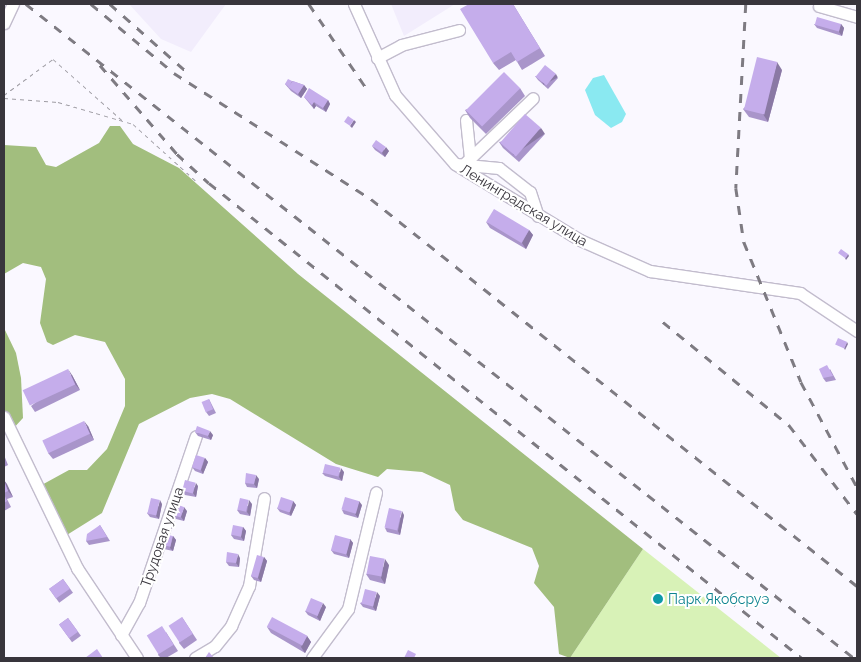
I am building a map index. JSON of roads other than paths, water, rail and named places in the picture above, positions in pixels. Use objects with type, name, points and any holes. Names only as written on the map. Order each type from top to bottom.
[{"type":"street","points":[[4,23],[13,4]]},
{"type":"street","name":"Ленинградская улица","points":[[354,4],[376,58],[395,95],[463,162],[538,216],[650,271],[800,293],[857,330]]},
{"type":"street","points":[[819,6],[857,17]]},
{"type":"street","points":[[376,58],[401,46],[459,30]]},
{"type":"street","points":[[463,162],[533,98]]},
{"type":"street","points":[[463,162],[466,120]]},
{"type":"street","points":[[463,162],[499,168],[530,192],[538,216]]},
{"type":"street","points":[[4,417],[77,568],[137,658]]},
{"type":"street","name":"Трудовая улица","points":[[121,635],[139,603],[196,436]]},
{"type":"street","points":[[312,658],[348,609],[376,492]]},
{"type":"street","points":[[195,658],[215,646],[231,626],[246,594],[264,498]]},
{"type":"water","points":[[604,75],[626,114],[622,122],[611,128],[595,115],[585,90],[593,78]]},
{"type":"railway","points":[[26,4],[854,658]]},
{"type":"railway","points":[[91,4],[174,73],[371,199],[857,586]]},
{"type":"railway","points":[[110,4],[187,72]]},
{"type":"railway","points":[[309,4],[367,89]]},
{"type":"railway","points":[[746,4],[736,188],[744,242],[801,382],[857,487]]},
{"type":"railway","points":[[100,65],[177,154],[209,183],[802,658]]},
{"type":"railway","points":[[663,322],[789,425],[857,514]]},
{"type":"place","name":"Парк Якобсруэ","points":[[658,599]]}]
